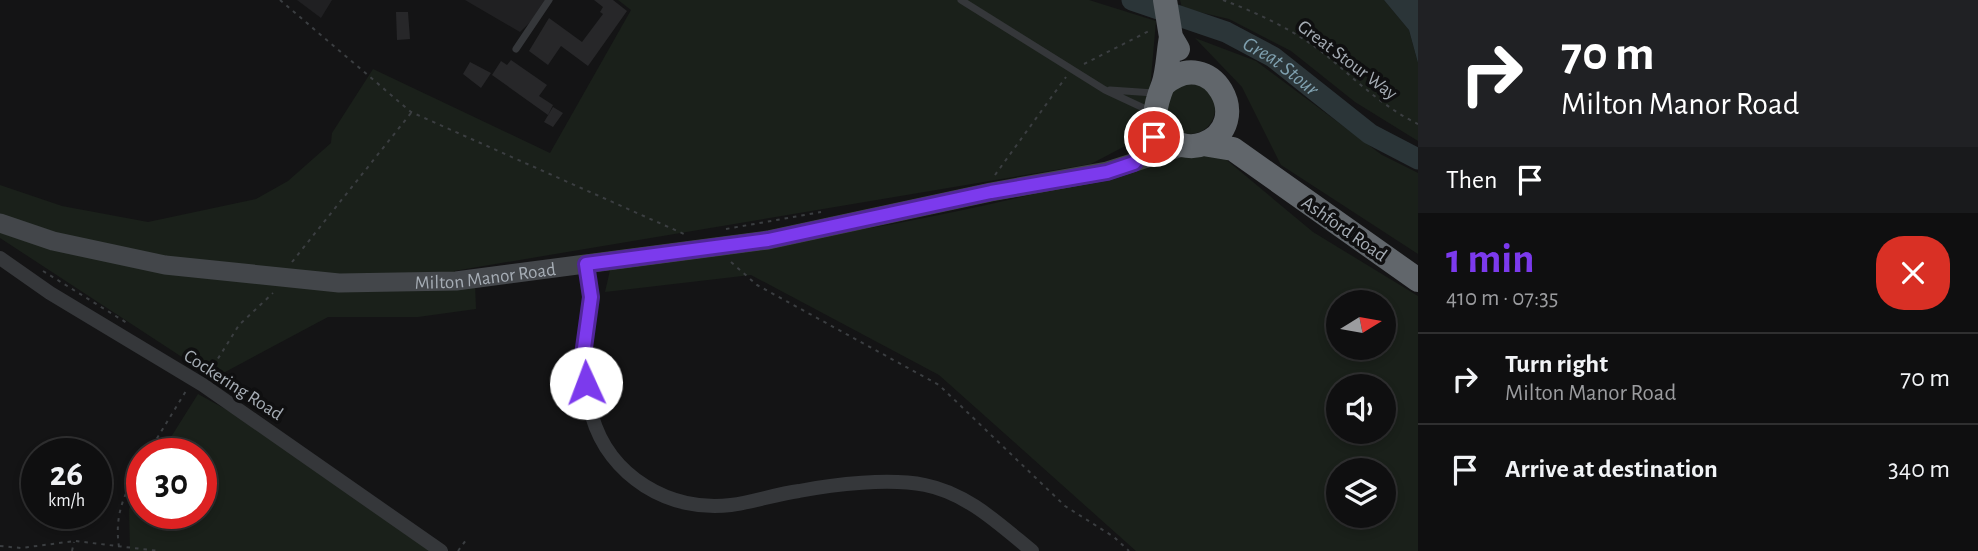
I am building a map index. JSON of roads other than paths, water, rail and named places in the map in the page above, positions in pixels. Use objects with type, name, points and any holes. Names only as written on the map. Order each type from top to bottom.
[{"type":"highway","points":[[1165,0],[1170,31],[1184,58],[1199,73],[1218,84],[1227,104],[1225,124],[1212,139],[1194,145],[1174,142],[1158,104],[1170,31]]},
{"type":"highway","points":[[1158,104],[1179,74],[1199,73]]},
{"type":"highway","name":"Ashford Road","points":[[1227,104],[1254,152],[1273,176]]},
{"type":"highway","name":"Ashford Road","points":[[1194,145],[1233,149],[1418,280]]},
{"type":"street","points":[[1134,163],[1154,137],[1158,104]]},
{"type":"street","name":"Milton Manor Road","points":[[0,223],[53,241],[164,265],[278,284],[456,281],[768,240],[991,192],[1050,184],[1194,145]]},
{"type":"street","name":"Cockering Road","points":[[0,258],[193,379],[441,551]]},
{"type":"street","points":[[586,264],[591,297],[583,355],[593,418],[606,447],[619,465],[650,490],[680,502],[713,506],[732,505],[814,488],[891,482],[925,485],[970,503],[1032,551]]},
{"type":"lane","points":[[516,49],[549,0]]},
{"type":"lane","points":[[961,0],[1105,90],[1158,104]]},
{"type":"lane","points":[[1105,90],[1158,104]]},
{"type":"waterway","name":"Great Stour","points":[[1132,0],[1226,32],[1273,57],[1370,134],[1418,159]]}]
